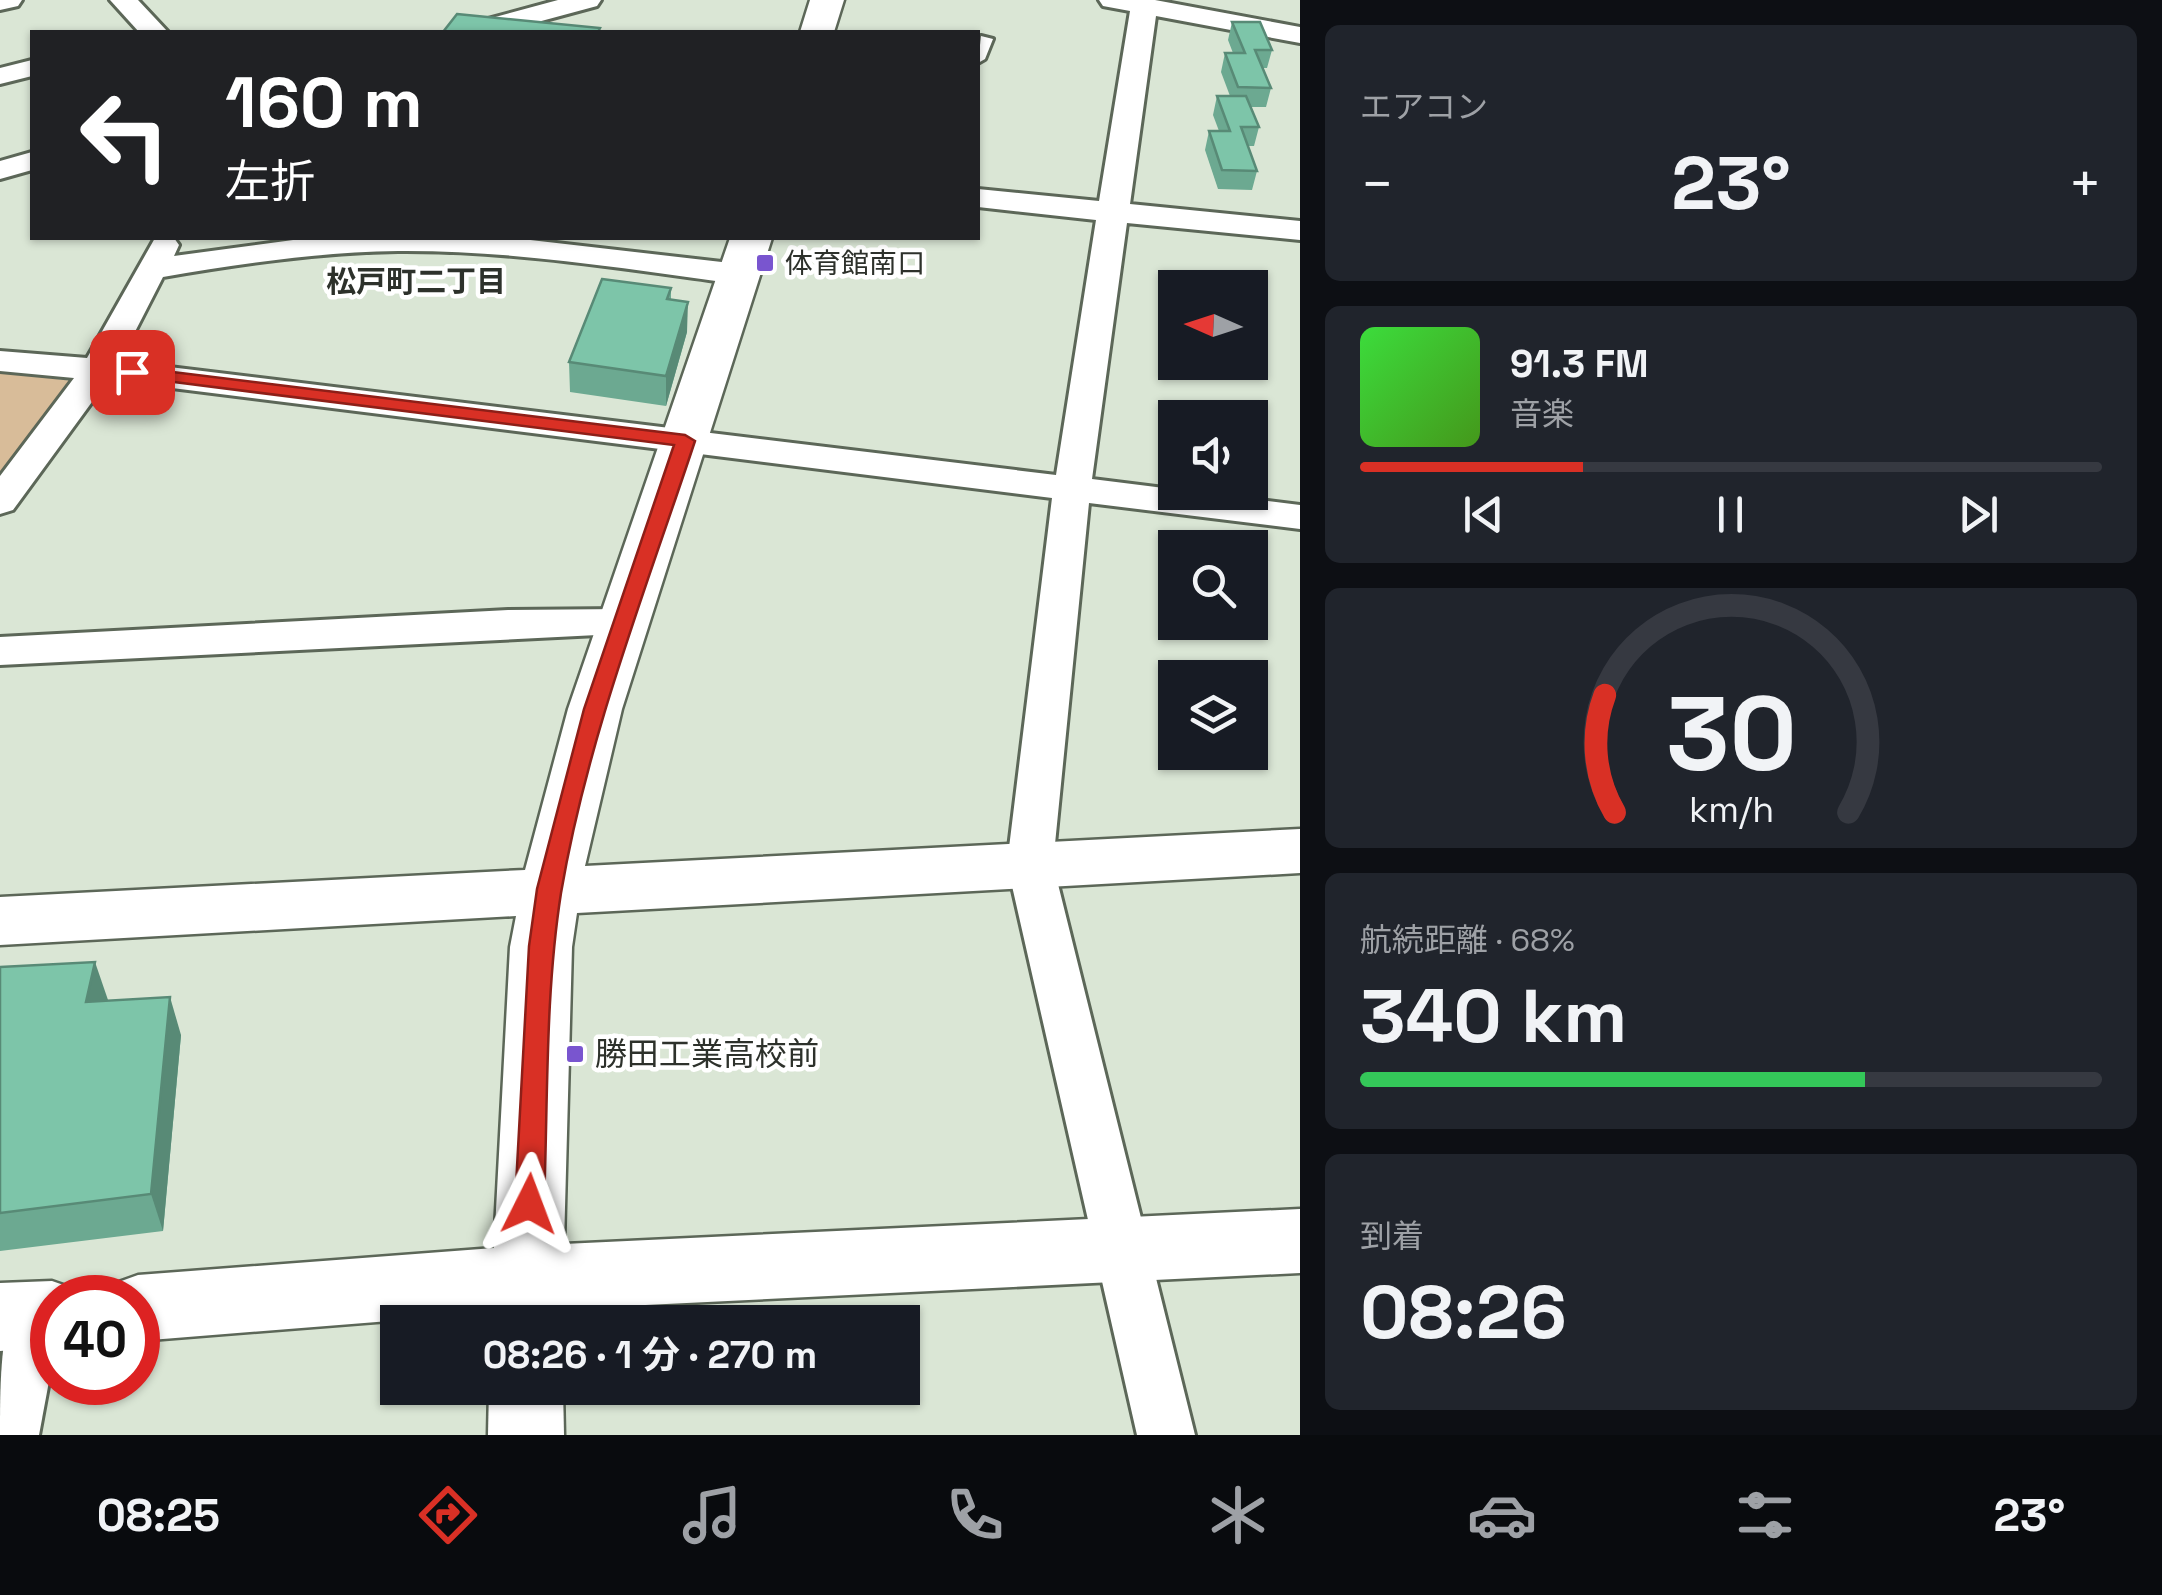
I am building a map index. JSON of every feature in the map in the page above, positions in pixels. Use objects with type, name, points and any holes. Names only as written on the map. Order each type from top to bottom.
[{"type":"street","points":[[0,2],[9,0]]},
{"type":"street","points":[[123,0],[152,30]]},
{"type":"street","points":[[479,30],[588,0]]},
{"type":"street","points":[[818,30],[827,0]]},
{"type":"street","points":[[1166,1435],[1030,864],[1072,489],[1113,212],[1128,3],[1300,35]]},
{"type":"street","points":[[0,76],[30,68]]},
{"type":"street","points":[[0,170],[30,162]]},
{"type":"street","points":[[980,198],[1300,230]]},
{"type":"street","points":[[0,502],[98,370],[159,253],[251,253],[430,242],[745,256],[595,709],[550,889],[541,946],[526,1300]]},
{"type":"street","points":[[0,360],[1300,517]]},
{"type":"street","points":[[0,651],[490,624],[623,624]]},
{"type":"street","points":[[0,921],[1300,851]]},
{"type":"street","points":[[160,1308],[526,1300],[1120,1251],[1300,1241]]},
{"type":"street","points":[[10,1435],[29,1315]]},
{"type":"street","points":[[526,1405],[526,1435]]},
{"type":"lane","points":[[980,54],[986,39]]},
{"type":"shaded area","points":[[0,372],[73,381],[0,473]]},
{"type":"building","points":[[457,14],[600,28],[599,30],[445,30]]},
{"type":"building","points":[[1232,22],[1260,22],[1272,50],[1255,50],[1271,88],[1238,87],[1225,53],[1245,53]]},
{"type":"building","points":[[1217,96],[1246,96],[1259,127],[1241,127],[1257,171],[1222,170],[1209,131],[1230,131]]},
{"type":"building","points":[[602,279],[671,288],[667,299],[688,302],[666,376],[569,362]]},
{"type":"building","points":[[95,962],[86,1002],[170,997],[151,1194],[0,1213],[0,967]]},
{"type":"place","name":"体育館南口","points":[[765,263]]},
{"type":"place","name":"勝田工業高校前","points":[[575,1054]]},
{"type":"district","name":"松戸町二丁目","points":[[416,282]]},
{"type":"route","points":[[132,372],[685,441],[595,709],[550,889],[541,946],[529,1204]]}]
